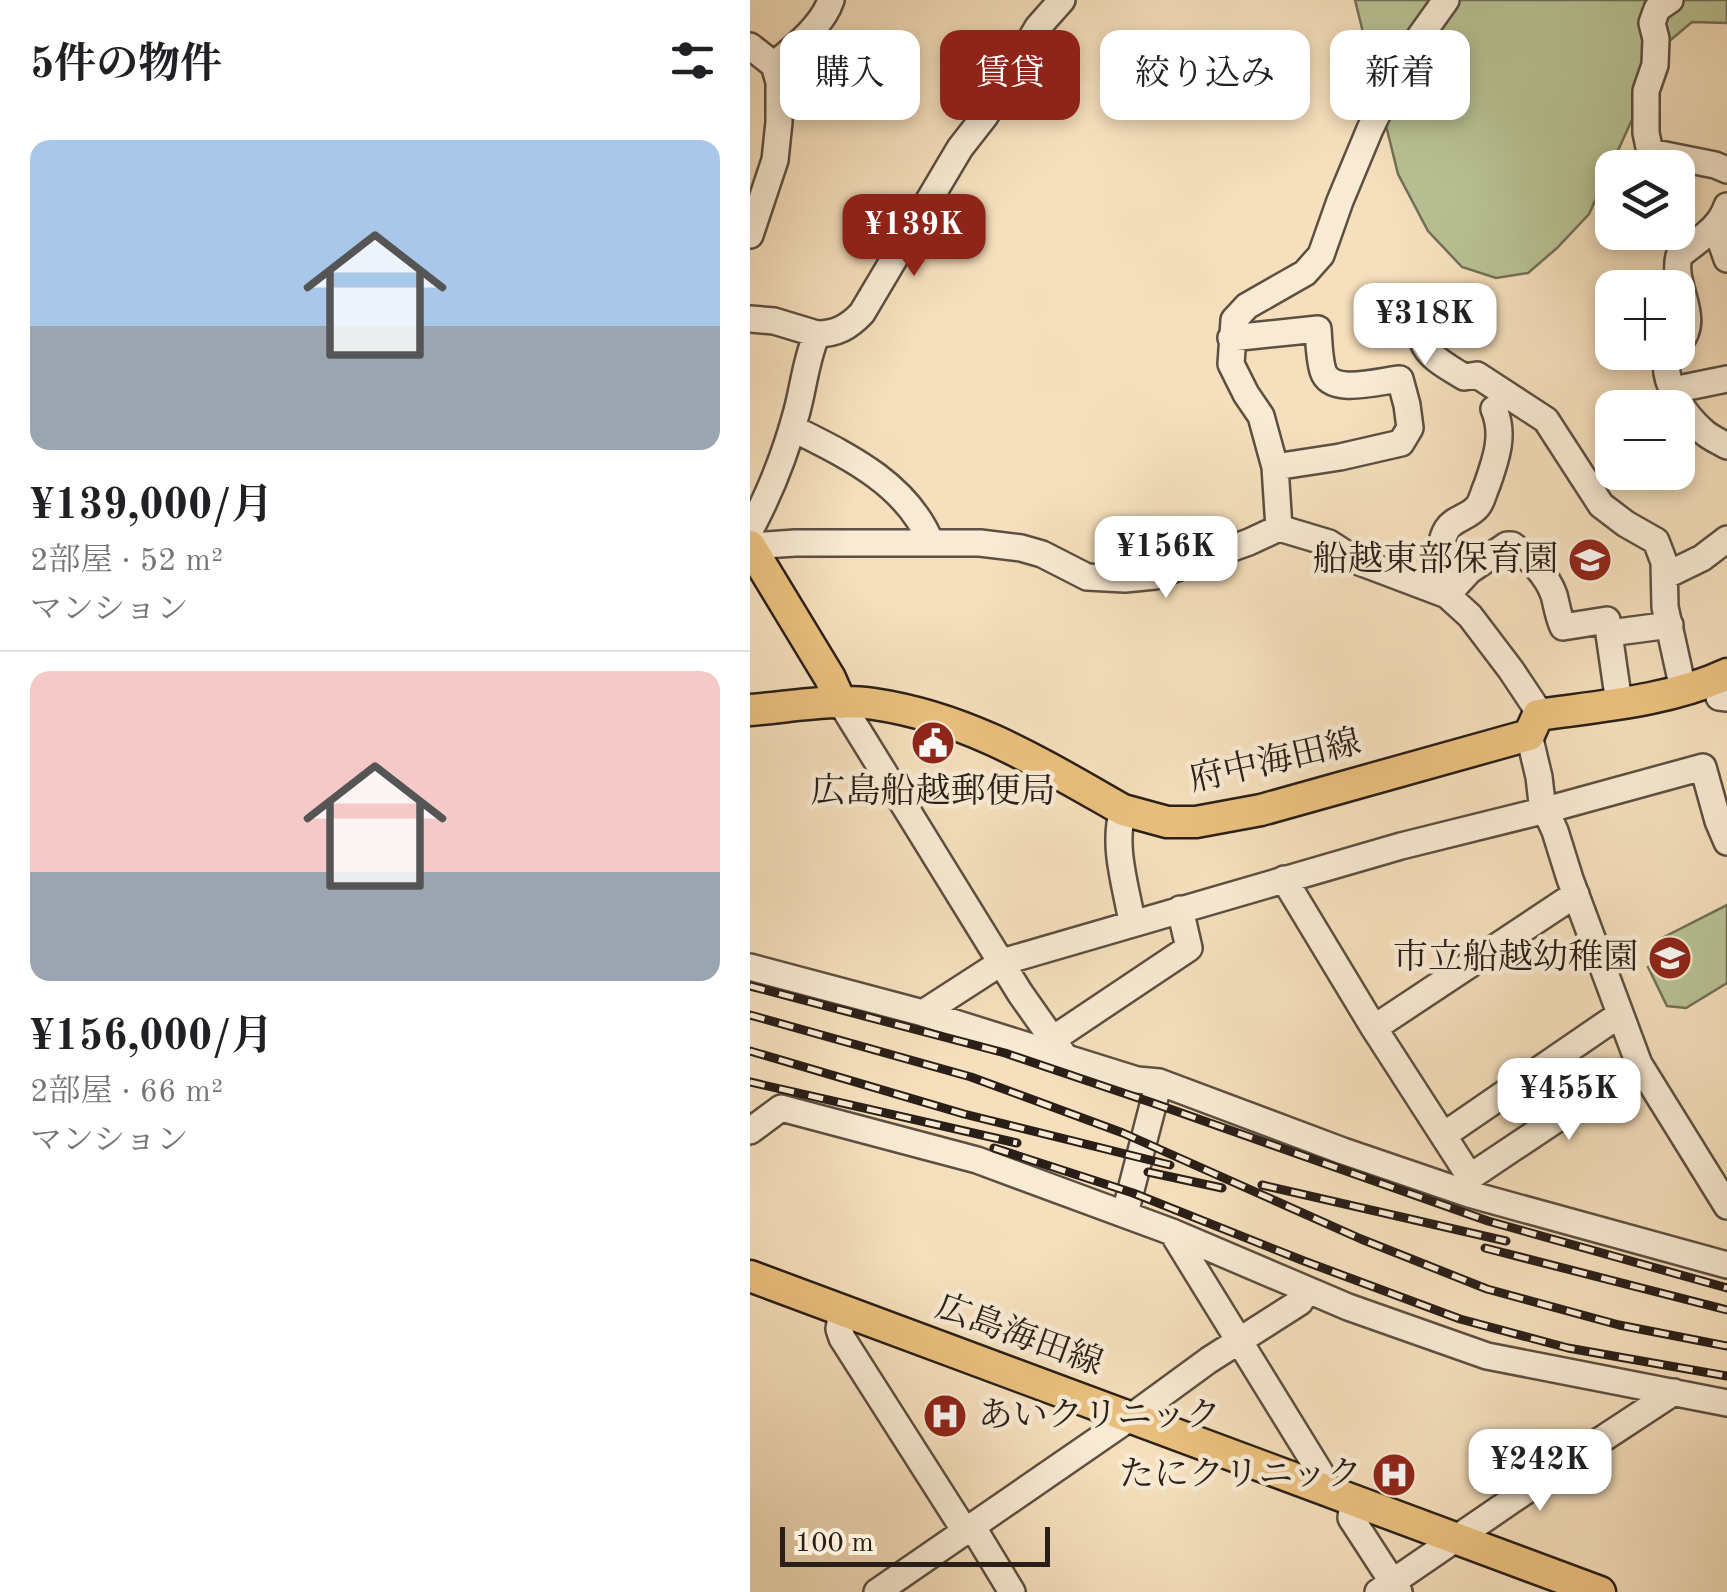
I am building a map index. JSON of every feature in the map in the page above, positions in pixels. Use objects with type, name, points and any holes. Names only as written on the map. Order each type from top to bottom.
[{"type":"main road","points":[[750,546],[842,703]]},
{"type":"main road","name":"府中海田線","points":[[750,710],[872,704],[966,727],[1022,752],[1123,810],[1167,822],[1196,822],[1261,810],[1533,725],[1619,703],[1683,690],[1724,689]]},
{"type":"main road","name":"広島海田線","points":[[750,1276],[1600,1592]]},
{"type":"street","points":[[774,65],[812,28],[831,0]]},
{"type":"street","points":[[750,319],[829,334],[843,329],[862,313],[960,148],[1038,27],[1062,0]]},
{"type":"street","points":[[1279,528],[1275,467],[1261,416],[1231,364],[1234,320],[1247,306],[1305,273],[1322,255],[1370,129],[1404,60],[1446,0]]},
{"type":"street","points":[[1670,0],[1657,9],[1652,23],[1655,65],[1646,90],[1650,152],[1727,170]]},
{"type":"street","points":[[750,46],[774,65],[779,82],[775,160],[750,234]]},
{"type":"street","points":[[1721,217],[1727,259]]},
{"type":"street","points":[[1677,270],[1678,256],[1721,217]]},
{"type":"street","points":[[1420,314],[1418,336],[1430,354],[1464,376],[1477,375],[1546,420],[1601,505],[1656,542],[1664,562],[1663,591],[1683,690]]},
{"type":"street","points":[[1231,338],[1318,329],[1328,380],[1339,386],[1400,378],[1410,428],[1401,443],[1275,467]]},
{"type":"street","points":[[750,530],[769,493],[792,428],[806,362],[817,334]]},
{"type":"street","points":[[1666,370],[1673,390],[1727,379]]},
{"type":"street","points":[[1441,592],[1440,554],[1445,532],[1450,524],[1478,506],[1498,450],[1500,432],[1494,409]]},
{"type":"street","points":[[1695,422],[1706,434],[1727,446]]},
{"type":"street","points":[[792,428],[849,457],[887,484],[905,501],[931,543]]},
{"type":"street","points":[[750,546],[980,543],[1042,554],[1087,578],[1125,579],[1155,576],[1279,528],[1330,543],[1357,561],[1441,592],[1470,616],[1535,706],[1533,725],[1542,803],[1619,1015],[1639,1064],[1727,1206]]},
{"type":"street","points":[[1665,576],[1702,558],[1727,539]]},
{"type":"street","points":[[1441,592],[1512,545],[1542,574],[1563,627],[1607,620],[1619,703]]},
{"type":"street","points":[[1610,633],[1670,625]]},
{"type":"street","points":[[842,703],[1020,993],[1059,1048]]},
{"type":"street","points":[[923,1013],[1002,962],[1401,846],[1704,767],[1727,842]]},
{"type":"street","points":[[1123,810],[1118,826],[1119,848],[1132,922]]},
{"type":"street","points":[[1284,879],[1444,1136],[1469,1186]]},
{"type":"street","points":[[1374,1028],[1576,894]]},
{"type":"street","points":[[1059,1048],[1189,948],[1180,909]]},
{"type":"street","points":[[750,967],[1059,1048],[1137,1080],[1159,1082],[1343,1151],[1727,1266]]},
{"type":"street","points":[[1444,1136],[1619,1015]]},
{"type":"street","points":[[1469,1186],[1639,1064]]},
{"type":"street","points":[[1125,1214],[1159,1082]]},
{"type":"street","points":[[750,1131],[781,1108],[977,1160],[1172,1232],[1348,1307],[1487,1356],[1727,1403]]},
{"type":"street","points":[[1172,1232],[1320,1472],[1317,1486]]},
{"type":"street","points":[[877,1592],[1239,1340],[1300,1302],[1306,1289]]},
{"type":"street","points":[[842,1310],[842,1338],[1012,1592]]},
{"type":"street","points":[[1353,1502],[1351,1518],[1390,1589],[1456,1538],[1674,1392]]},
{"type":"green space","points":[[1355,0],[1727,0],[1727,23],[1692,22],[1667,43],[1618,150],[1595,150],[1595,201],[1589,214],[1528,273],[1496,278],[1462,267],[1428,231],[1398,174],[1385,120],[1470,120],[1470,30],[1362,30]]},
{"type":"green space","points":[[1727,905],[1727,983],[1686,1008],[1667,1006],[1648,967],[1669,955],[1662,938]]},
{"type":"railway","points":[[750,986],[1005,1053],[1488,1221],[1727,1288]]},
{"type":"railway","points":[[750,1015],[971,1077],[1123,1133],[1361,1239],[1487,1289],[1619,1325],[1727,1346]]},
{"type":"railway","points":[[750,1051],[964,1114],[1170,1165]]},
{"type":"railway","points":[[750,1082],[1017,1143]]},
{"type":"railway","points":[[994,1148],[1133,1193],[1460,1319],[1568,1348],[1727,1376]]},
{"type":"railway","points":[[1148,1172],[1222,1188]]},
{"type":"railway","points":[[1262,1185],[1506,1241]]},
{"type":"railway","points":[[1485,1248],[1727,1310]]},
{"type":"place","name":"船越東部保育園","points":[[1590,560]]},
{"type":"place","name":"広島船越郵便局","points":[[933,743]]},
{"type":"place","name":"市立船越幼稚園","points":[[1670,958]]},
{"type":"place","name":"あいクリニック","points":[[945,1416]]},
{"type":"place","name":"たにクリニック","points":[[1394,1475]]}]
